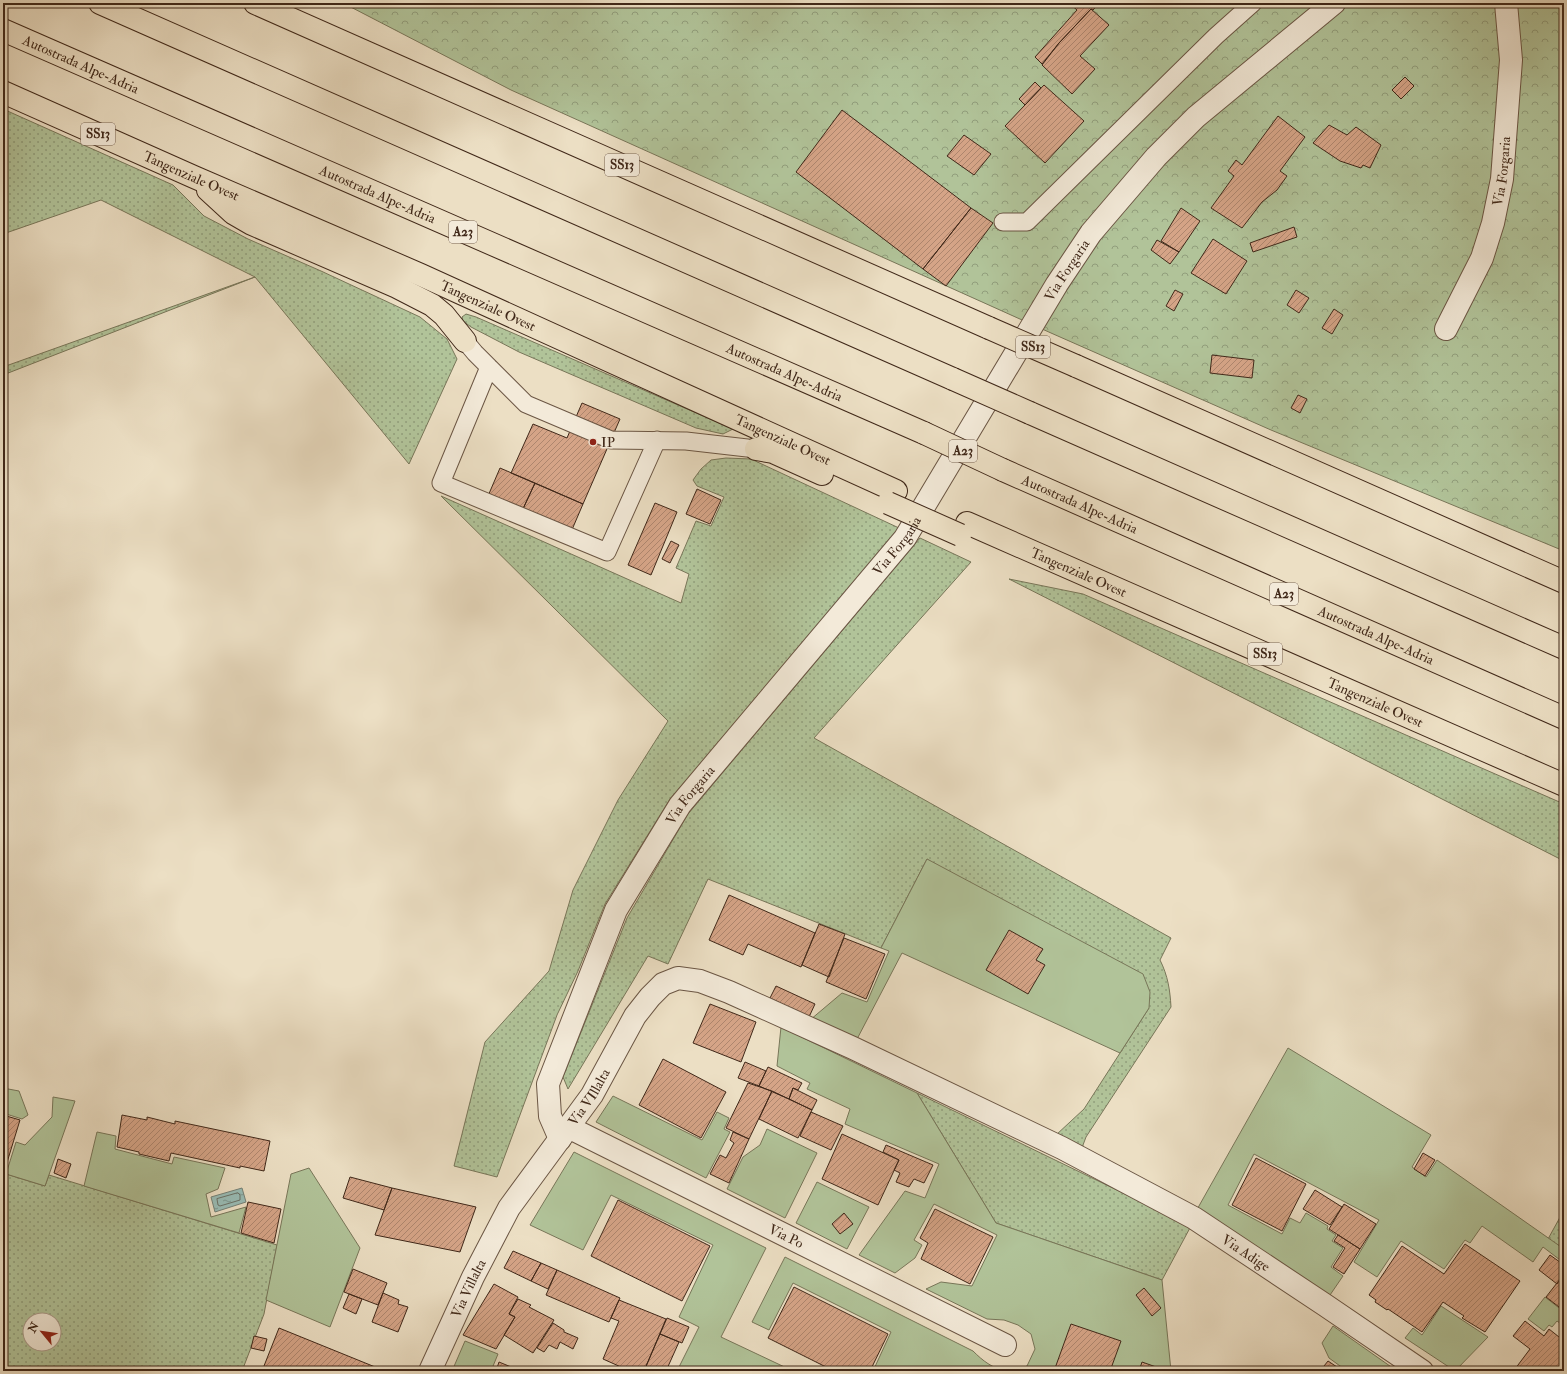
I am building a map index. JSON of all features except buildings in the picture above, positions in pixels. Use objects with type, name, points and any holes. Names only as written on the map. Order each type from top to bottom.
[{"type":"highway","points":[[100,3],[1564,648]]},
{"type":"highway","name":"SS13","points":[[255,3],[1564,582]]},
{"type":"highway","name":"Autostrada Alpe-Adria","points":[[3,30],[924,433],[1003,470],[1564,718]]},
{"type":"highway","name":"Tangenziale Ovest","points":[[3,92],[194,177],[421,275],[963,529],[1066,566],[1564,785]]},
{"type":"highway","points":[[194,177],[233,213],[252,224],[432,305],[444,315],[465,341]]},
{"type":"highway","points":[[756,449],[773,452],[892,497]]},
{"type":"street","name":"Via Forgaria","points":[[564,1133],[550,1116],[548,1084],[616,910],[680,806],[905,538],[1057,284],[1091,233],[1156,156],[1196,117],[1334,3]]},
{"type":"street","name":"Via Forgaria","points":[[1446,329],[1482,258],[1493,224],[1502,179],[1511,60],[1506,3]]},
{"type":"street","name":"Via Adige","points":[[663,984],[678,978],[689,979],[700,981],[729,992],[853,1048],[1062,1148],[1194,1218],[1325,1304],[1422,1371]]},
{"type":"street","name":"Via VIllalta","points":[[510,1208],[592,1095],[635,1016],[663,984]]},
{"type":"street","name":"Via Po","points":[[564,1133],[1005,1345]]},
{"type":"street","name":"Via Villalta","points":[[430,1371],[473,1278],[510,1208]]},
{"type":"lane","points":[[1003,222],[1027,222],[1216,36],[1253,3]]},
{"type":"lane","points":[[465,341],[526,404],[611,440],[686,441],[756,449]]},
{"type":"lane","points":[[489,367],[440,483],[607,552],[657,440]]},
{"type":"green space","points":[[343,3],[1564,3],[1564,551],[1271,430],[1051,333],[511,90]]},
{"type":"green space","points":[[3,109],[173,185],[204,216],[248,239],[420,317],[447,339],[457,359],[409,464],[255,277],[101,200],[3,234]]},
{"type":"green space","points":[[255,277],[3,375],[3,367]]},
{"type":"green space","points":[[466,314],[476,317],[733,429],[723,434],[696,428],[519,352],[471,327],[463,321],[462,317]]},
{"type":"green space","points":[[726,458],[751,459],[899,528],[773,680],[670,799],[605,904],[578,971],[557,1015],[497,1177],[454,1166],[485,1042],[549,971],[573,890],[618,800],[668,721],[441,496],[681,603],[689,574],[676,568],[696,521],[711,526],[724,497],[697,486],[693,480],[701,469],[711,460]]},
{"type":"green space","points":[[920,538],[971,562],[814,738],[1171,938],[1160,960],[1168,983],[1171,1007],[1086,1137],[1083,1145],[1083,1153],[1056,1135],[1084,1109],[1149,1008],[927,859],[881,948],[708,879],[668,964],[648,956],[568,1089],[563,1077],[627,918],[688,814]]},
{"type":"green space","points":[[1009,579],[1083,594],[1564,804],[1564,861]]},
{"type":"green space","points":[[927,859],[1143,974],[1150,992],[1149,1008],[1120,1053],[902,953],[856,1041],[810,1020],[842,993],[867,1002],[889,951],[881,948]]},
{"type":"green space","points":[[781,1027],[917,1093],[996,1223],[1162,1280],[1171,1371],[1016,1371],[1027,1366],[1035,1349],[1031,1334],[1018,1325],[1004,1320],[987,1319],[926,1289],[941,1282],[972,1286],[997,1235],[934,1204],[914,1240],[922,1245],[915,1258],[895,1273],[859,1255],[905,1191],[925,1198],[939,1164],[845,1124],[850,1109],[807,1089],[810,1083],[777,1066]]},
{"type":"green space","points":[[1288,1048],[1431,1135],[1412,1167],[1426,1177],[1437,1160],[1564,1249],[1564,1263],[1543,1247],[1533,1262],[1482,1226],[1470,1243],[1465,1240],[1444,1269],[1401,1241],[1377,1277],[1354,1262],[1379,1220],[1254,1154],[1228,1205],[1282,1234],[1290,1218],[1300,1223],[1306,1213],[1328,1226],[1327,1229],[1336,1235],[1332,1241],[1343,1248],[1331,1267],[1343,1276],[1330,1295],[1195,1213]]},
{"type":"green space","points":[[3,1088],[19,1091],[28,1115],[22,1119],[3,1113]]},
{"type":"green space","points":[[917,1093],[1191,1226],[1162,1280],[996,1223]]},
{"type":"green space","points":[[613,1096],[702,1140],[717,1112],[729,1118],[724,1129],[730,1132],[706,1178],[596,1122]]},
{"type":"green space","points":[[53,1097],[75,1101],[45,1186],[6,1174],[16,1142],[25,1145],[52,1117]]},
{"type":"green space","points":[[767,1129],[817,1153],[785,1218],[727,1189],[743,1157],[760,1145]]},
{"type":"green space","points":[[97,1132],[116,1136],[115,1149],[172,1164],[174,1157],[225,1168],[218,1189],[206,1194],[211,1217],[246,1207],[239,1233],[84,1186]]},
{"type":"green space","points":[[574,1152],[766,1248],[721,1337],[793,1371],[677,1371],[699,1327],[679,1317],[713,1245],[611,1195],[583,1250],[530,1225]]},
{"type":"green space","points":[[309,1168],[360,1248],[330,1327],[266,1300],[291,1174]]},
{"type":"green space","points":[[3,1173],[45,1186],[49,1175],[277,1245],[264,1314],[242,1371],[3,1371]]},
{"type":"green space","points":[[817,1182],[869,1207],[847,1249],[796,1223]]},
{"type":"green space","points":[[1564,1210],[1564,1249],[1548,1239]]},
{"type":"green space","points":[[785,1257],[973,1351],[988,1364],[1006,1371],[873,1371],[891,1332],[793,1283],[769,1330],[752,1322]]},
{"type":"green space","points":[[1545,1297],[1563,1311],[1564,1310],[1564,1326],[1557,1321],[1552,1327],[1549,1325],[1544,1331],[1528,1319]]},
{"type":"green space","points":[[1441,1306],[1488,1337],[1455,1371],[1405,1338],[1413,1328],[1422,1335]]},
{"type":"green space","points":[[1333,1326],[1397,1371],[1347,1371],[1329,1358],[1322,1343]]},
{"type":"green space","points":[[465,1341],[498,1354],[491,1371],[452,1371]]},
{"type":"water","points":[[242,1188],[246,1202],[215,1212],[211,1197]]},
{"type":"place","name":"IP","points":[[593,442]]}]
